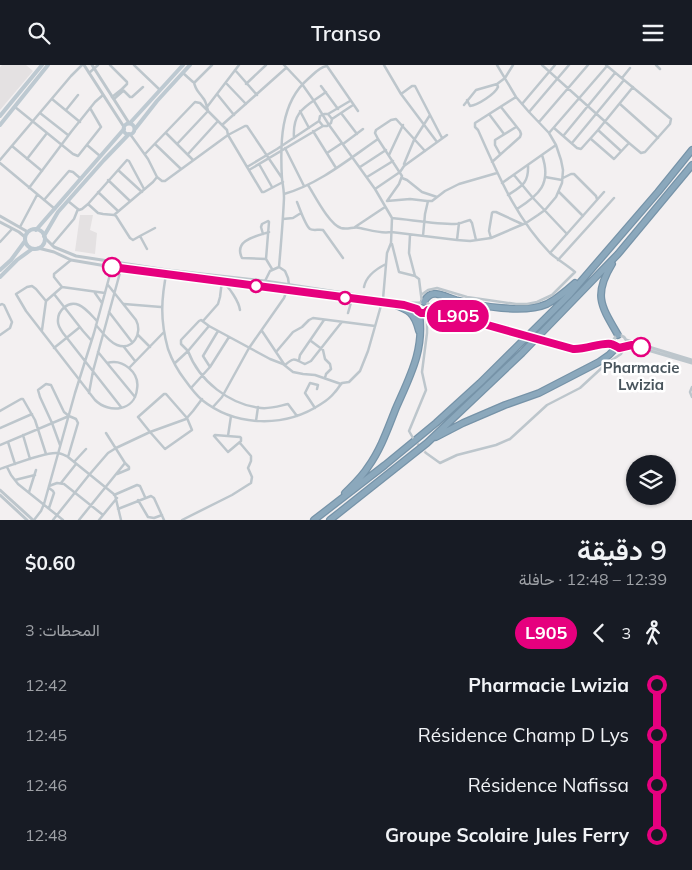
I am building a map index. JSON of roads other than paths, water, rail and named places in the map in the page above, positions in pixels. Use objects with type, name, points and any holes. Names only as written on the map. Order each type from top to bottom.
[{"type":"highway","points":[[314,520],[421,435],[480,383],[570,294],[658,193],[692,150]]},
{"type":"highway","points":[[330,520],[427,443],[522,353],[618,254],[692,165]]},
{"type":"highway","points":[[618,254],[601,285],[603,308],[618,335]]},
{"type":"highway","points":[[423,303],[428,296],[434,293],[458,300],[506,308],[531,308],[547,304],[583,278]]},
{"type":"highway","points":[[390,303],[407,309],[414,317],[419,331],[420,343]]},
{"type":"highway","points":[[335,504],[363,475],[380,447],[416,362],[420,343],[420,312]]},
{"type":"highway","points":[[427,443],[463,423],[539,393],[599,362],[618,345]]},
{"type":"main road","points":[[0,125],[48,65]]},
{"type":"main road","points":[[0,270],[10,260],[28,232],[36,229],[68,201],[104,160],[134,132],[181,71],[183,65]]},
{"type":"main road","points":[[0,277],[17,260],[32,249],[42,246],[44,236],[56,210],[81,179],[126,125],[181,71],[190,65]]},
{"type":"main road","points":[[0,116],[40,66]]},
{"type":"main road","points":[[130,123],[135,129]]},
{"type":"main road","points":[[124,128],[126,133],[130,134]]},
{"type":"main road","points":[[36,229],[41,231],[44,236]]},
{"type":"main road","points":[[25,239],[28,247],[32,249]]},
{"type":"street","points":[[56,210],[0,162],[70,76],[83,65],[124,128]]},
{"type":"street","points":[[89,73],[93,67],[98,65]]},
{"type":"street","points":[[110,65],[127,82],[122,90],[113,98]]},
{"type":"street","points":[[134,65],[161,91]]},
{"type":"street","points":[[174,65],[194,82],[194,86],[202,96],[208,111]]},
{"type":"street","points":[[194,82],[212,65]]},
{"type":"street","points":[[207,107],[239,65]]},
{"type":"street","points":[[246,84],[266,65]]},
{"type":"street","points":[[384,65],[401,94],[437,142]]},
{"type":"street","points":[[355,227],[382,233],[391,232],[457,240],[476,240],[491,238],[524,224],[545,211],[559,192],[562,179],[561,160],[556,145],[549,133],[516,97],[496,65]]},
{"type":"street","points":[[464,105],[476,90],[497,83],[505,77],[513,65]]},
{"type":"street","points":[[542,65],[568,88],[580,98],[597,113],[630,143],[642,153],[670,124],[671,119],[606,65],[580,98],[549,133]]},
{"type":"street","points":[[522,104],[555,65]]},
{"type":"street","points":[[529,112],[569,65]]},
{"type":"street","points":[[539,122],[588,65]]},
{"type":"street","points":[[656,65],[660,69]]},
{"type":"street","points":[[222,125],[285,66],[302,84],[375,189],[392,218],[391,243],[399,272],[415,276]]},
{"type":"street","points":[[279,267],[284,194],[282,180],[283,129],[285,116],[293,98],[302,84],[322,67],[326,66],[358,111]]},
{"type":"street","points":[[93,67],[130,123]]},
{"type":"street","points":[[572,143],[630,68]]},
{"type":"street","points":[[235,70],[256,95]]},
{"type":"street","points":[[564,135],[616,73]]},
{"type":"street","points":[[226,83],[246,104]]},
{"type":"street","points":[[467,100],[470,106],[477,104],[497,90],[497,83]]},
{"type":"street","points":[[321,86],[338,109]]},
{"type":"street","points":[[401,94],[415,86],[442,138]]},
{"type":"street","points":[[122,90],[131,97],[143,87]]},
{"type":"street","points":[[554,128],[577,148],[581,149],[633,87]]},
{"type":"street","points":[[198,92],[198,102]]},
{"type":"street","points":[[294,138],[294,128],[300,111],[326,92]]},
{"type":"street","points":[[217,94],[234,115]]},
{"type":"street","points":[[66,110],[78,95]]},
{"type":"street","points":[[29,188],[90,108],[103,95]]},
{"type":"street","points":[[422,295],[428,290],[437,288],[467,297],[516,304],[532,303],[552,295],[575,271],[550,253],[524,224],[474,125],[516,97]]},
{"type":"street","points":[[52,99],[80,122]]},
{"type":"street","points":[[322,114],[328,114],[350,101]]},
{"type":"street","points":[[144,154],[195,102],[198,102]]},
{"type":"street","points":[[198,102],[226,129],[262,192],[282,180]]},
{"type":"street","points":[[620,104],[658,138]]},
{"type":"street","points":[[329,125],[332,119],[353,105]]},
{"type":"street","points":[[15,107],[78,156],[100,127],[90,108]]},
{"type":"street","points":[[492,161],[521,133],[501,107]]},
{"type":"street","points":[[177,144],[208,111]]},
{"type":"street","points":[[300,111],[309,128]]},
{"type":"street","points":[[40,113],[69,135]]},
{"type":"street","points":[[341,113],[356,134]]},
{"type":"street","points":[[283,148],[319,121],[322,114]]},
{"type":"street","points":[[328,114],[332,119]]},
{"type":"street","points":[[489,114],[504,134]]},
{"type":"street","points":[[375,189],[400,173],[414,139],[430,115]]},
{"type":"street","points":[[425,151],[396,119],[391,120],[375,131],[402,178],[422,192],[438,197]]},
{"type":"street","points":[[188,154],[218,121]]},
{"type":"street","points":[[319,121],[323,126]]},
{"type":"street","points":[[248,169],[313,131],[329,125]]},
{"type":"street","points":[[389,155],[403,125]]},
{"type":"street","points":[[130,134],[157,177],[162,181],[166,181],[228,135],[246,126],[282,180]]},
{"type":"street","points":[[500,155],[494,142],[516,127]]},
{"type":"street","points":[[327,153],[363,129]]},
{"type":"street","points":[[598,130],[622,151]]},
{"type":"street","points":[[313,131],[336,168]]},
{"type":"street","points":[[27,159],[47,133]]},
{"type":"street","points":[[166,133],[194,160]]},
{"type":"street","points":[[404,166],[446,135]]},
{"type":"street","points":[[284,194],[308,185],[378,139]]},
{"type":"street","points":[[590,139],[613,159],[630,143]]},
{"type":"street","points":[[154,144],[181,169]]},
{"type":"street","points":[[87,145],[100,156]]},
{"type":"street","points":[[502,183],[556,145]]},
{"type":"street","points":[[12,146],[42,171]]},
{"type":"street","points":[[283,148],[304,186]]},
{"type":"street","points":[[360,167],[386,150]]},
{"type":"street","points":[[516,209],[534,198],[543,185],[545,169],[542,155]]},
{"type":"street","points":[[248,169],[258,165],[268,157]]},
{"type":"street","points":[[78,209],[82,209],[88,204],[108,180],[129,160],[143,190]]},
{"type":"street","points":[[367,177],[393,161]]},
{"type":"street","points":[[258,165],[272,187]]},
{"type":"street","points":[[508,195],[523,185],[528,177],[528,165]]},
{"type":"street","points":[[118,170],[137,188],[143,190]]},
{"type":"street","points":[[44,200],[69,171],[73,171],[81,179]]},
{"type":"street","points":[[383,202],[410,199],[432,201],[445,191],[459,184],[497,173]]},
{"type":"street","points":[[545,177],[562,179],[574,174],[596,196],[597,201]]},
{"type":"street","points":[[514,175],[567,234]]},
{"type":"street","points":[[114,215],[157,177]]},
{"type":"street","points":[[387,201],[402,178]]},
{"type":"street","points":[[108,180],[130,201]]},
{"type":"street","points":[[137,188],[142,185]]},
{"type":"street","points":[[308,185],[325,212],[335,224],[342,228],[355,227],[385,207]]},
{"type":"street","points":[[98,192],[118,211]]},
{"type":"street","points":[[559,192],[583,216]]},
{"type":"street","points":[[550,253],[604,192]]},
{"type":"street","points":[[20,227],[37,195]]},
{"type":"street","points":[[558,260],[614,198]]},
{"type":"street","points":[[68,201],[78,209]]},
{"type":"street","points":[[423,235],[428,201]]},
{"type":"street","points":[[297,202],[301,213],[311,229],[323,230],[343,258]]},
{"type":"street","points":[[88,204],[98,213],[117,217],[133,240],[155,228]]},
{"type":"street","points":[[52,245],[74,219],[78,209]]},
{"type":"street","points":[[283,219],[293,218],[301,213]]},
{"type":"street","points":[[491,238],[489,231],[491,217],[499,213],[524,224]]},
{"type":"street","points":[[0,216],[28,232]]},
{"type":"street","points":[[392,218],[445,224],[470,220],[476,240]]},
{"type":"street","points":[[263,234],[261,227],[267,221],[269,222],[269,232],[266,259],[272,269]]},
{"type":"street","points":[[0,222],[25,239]]},
{"type":"street","points":[[457,240],[459,223]]},
{"type":"street","points":[[0,242],[12,229]]},
{"type":"street","points":[[266,259],[242,257],[240,247],[246,240],[269,232]]},
{"type":"street","points":[[0,235],[4,237]]},
{"type":"street","points":[[410,235],[409,253],[422,295],[423,303],[420,312]]},
{"type":"street","points":[[44,236],[52,245],[76,256],[222,282],[286,291],[352,299],[423,303],[521,333]]},
{"type":"street","points":[[140,236],[147,249]]},
{"type":"street","points":[[203,321],[293,371],[315,375],[340,384],[349,382],[360,371],[376,326],[382,301],[387,253],[391,243]]},
{"type":"street","points":[[38,248],[54,252],[71,260],[112,267],[157,270]]},
{"type":"street","points":[[71,260],[54,273],[54,277],[62,287],[105,293]]},
{"type":"street","points":[[364,287],[368,277],[386,264]]},
{"type":"street","points":[[0,490],[34,520],[40,513],[112,267]]},
{"type":"street","points":[[213,407],[224,394],[249,348],[284,298],[289,285],[287,273],[279,267],[270,271],[265,281]]},
{"type":"street","points":[[89,393],[98,351],[122,268]]},
{"type":"street","points":[[167,272],[289,285],[382,301],[420,312],[428,310],[441,312],[579,349],[603,344],[632,345],[692,361]]},
{"type":"street","points":[[167,272],[161,307],[164,332],[169,350],[181,375],[191,388],[213,407],[231,415],[256,421],[280,421],[315,408],[337,391],[340,384]]},
{"type":"street","points":[[222,282],[239,303],[240,310]]},
{"type":"street","points":[[222,282],[218,304],[203,321],[199,321],[181,340],[181,344],[188,351],[194,365],[209,383],[224,394],[244,404],[258,407],[268,408],[288,404],[297,416]]},
{"type":"street","points":[[108,285],[137,321],[138,335],[124,347]]},
{"type":"street","points":[[46,301],[32,286],[16,293],[26,311],[98,403],[113,409],[121,408],[135,397],[138,388],[137,383],[129,367],[120,362],[107,363]]},
{"type":"street","points":[[41,331],[46,301],[62,287]]},
{"type":"street","points":[[94,292],[102,303]]},
{"type":"street","points":[[54,294],[92,340]]},
{"type":"street","points":[[348,313],[352,299]]},
{"type":"street","points":[[121,408],[61,330],[58,323],[60,313],[64,307],[74,303],[80,305],[97,323],[103,333],[112,342],[124,347],[135,361]]},
{"type":"street","points":[[423,303],[428,310]]},
{"type":"street","points":[[124,304],[161,307]]},
{"type":"street","points":[[0,305],[4,305],[12,322],[10,327],[0,335]]},
{"type":"street","points":[[109,311],[132,342]]},
{"type":"street","points":[[413,438],[409,431],[426,390],[422,372],[427,321],[420,312]]},
{"type":"street","points":[[276,352],[293,332],[305,326],[311,319],[376,326]]},
{"type":"street","points":[[299,360],[300,355],[324,320]]},
{"type":"street","points":[[285,365],[292,360],[299,360],[304,363],[311,361],[342,323]]},
{"type":"street","points":[[175,363],[209,326]]},
{"type":"street","points":[[54,348],[80,327]]},
{"type":"street","points":[[262,330],[285,365]]},
{"type":"street","points":[[210,367],[203,356],[218,331]]},
{"type":"street","points":[[129,367],[164,332]]},
{"type":"street","points":[[138,335],[150,347]]},
{"type":"street","points":[[426,453],[440,463],[457,455],[496,445],[510,439],[547,405],[580,388],[606,364],[621,354],[616,336],[618,335],[622,335],[626,340],[692,361]]},
{"type":"street","points":[[191,388],[210,367],[229,337]]},
{"type":"street","points":[[618,345],[626,340]]},
{"type":"street","points":[[311,341],[321,348],[331,368],[325,378]]},
{"type":"street","points":[[98,351],[135,397]]},
{"type":"street","points":[[315,408],[306,392],[310,383],[318,385],[317,389]]},
{"type":"street","points":[[60,447],[38,391],[46,384],[50,384],[64,411],[76,419],[78,423],[68,457]]},
{"type":"street","points":[[692,387],[690,392],[692,397]]},
{"type":"street","points":[[164,394],[187,418],[192,428],[192,431],[166,449],[150,432],[138,417],[164,394]]},
{"type":"street","points":[[0,411],[22,399],[25,401],[38,429],[46,455]]},
{"type":"street","points":[[53,520],[108,453],[150,432],[183,421],[202,399]]},
{"type":"street","points":[[256,421],[258,407]]},
{"type":"street","points":[[0,428],[32,414]]},
{"type":"street","points":[[228,436],[231,415]]},
{"type":"street","points":[[0,445],[69,416]]},
{"type":"street","points":[[106,433],[129,467],[129,469],[116,475]]},
{"type":"street","points":[[23,435],[30,459]]},
{"type":"street","points":[[214,436],[228,436],[241,437],[240,443],[228,451],[214,436]]},
{"type":"street","points":[[8,441],[15,464]]},
{"type":"street","points":[[182,520],[232,495],[251,483],[252,477],[248,469],[251,456],[240,443]]},
{"type":"street","points":[[61,483],[86,449]]},
{"type":"street","points":[[0,469],[46,455],[58,453],[68,457],[114,495],[120,520]]},
{"type":"street","points":[[80,520],[125,463]]},
{"type":"street","points":[[7,467],[15,480],[63,520]]},
{"type":"street","points":[[29,492],[36,470]]},
{"type":"street","points":[[15,480],[35,475]]},
{"type":"street","points":[[49,487],[55,483],[61,483],[104,515]]},
{"type":"street","points":[[114,495],[137,485],[140,486],[145,497]]},
{"type":"street","points":[[49,487],[54,494],[49,508]]},
{"type":"street","points":[[0,495],[27,520]]},
{"type":"street","points":[[118,509],[151,496],[164,520]]},
{"type":"street","points":[[99,520],[116,498]]},
{"type":"street","points":[[138,500],[148,517],[154,518],[162,515]]},
{"type":"tunnel","points":[[415,441],[426,453]]},
{"type":"place","name":"Pharmacie Lwizia","points":[[641,347]]}]
